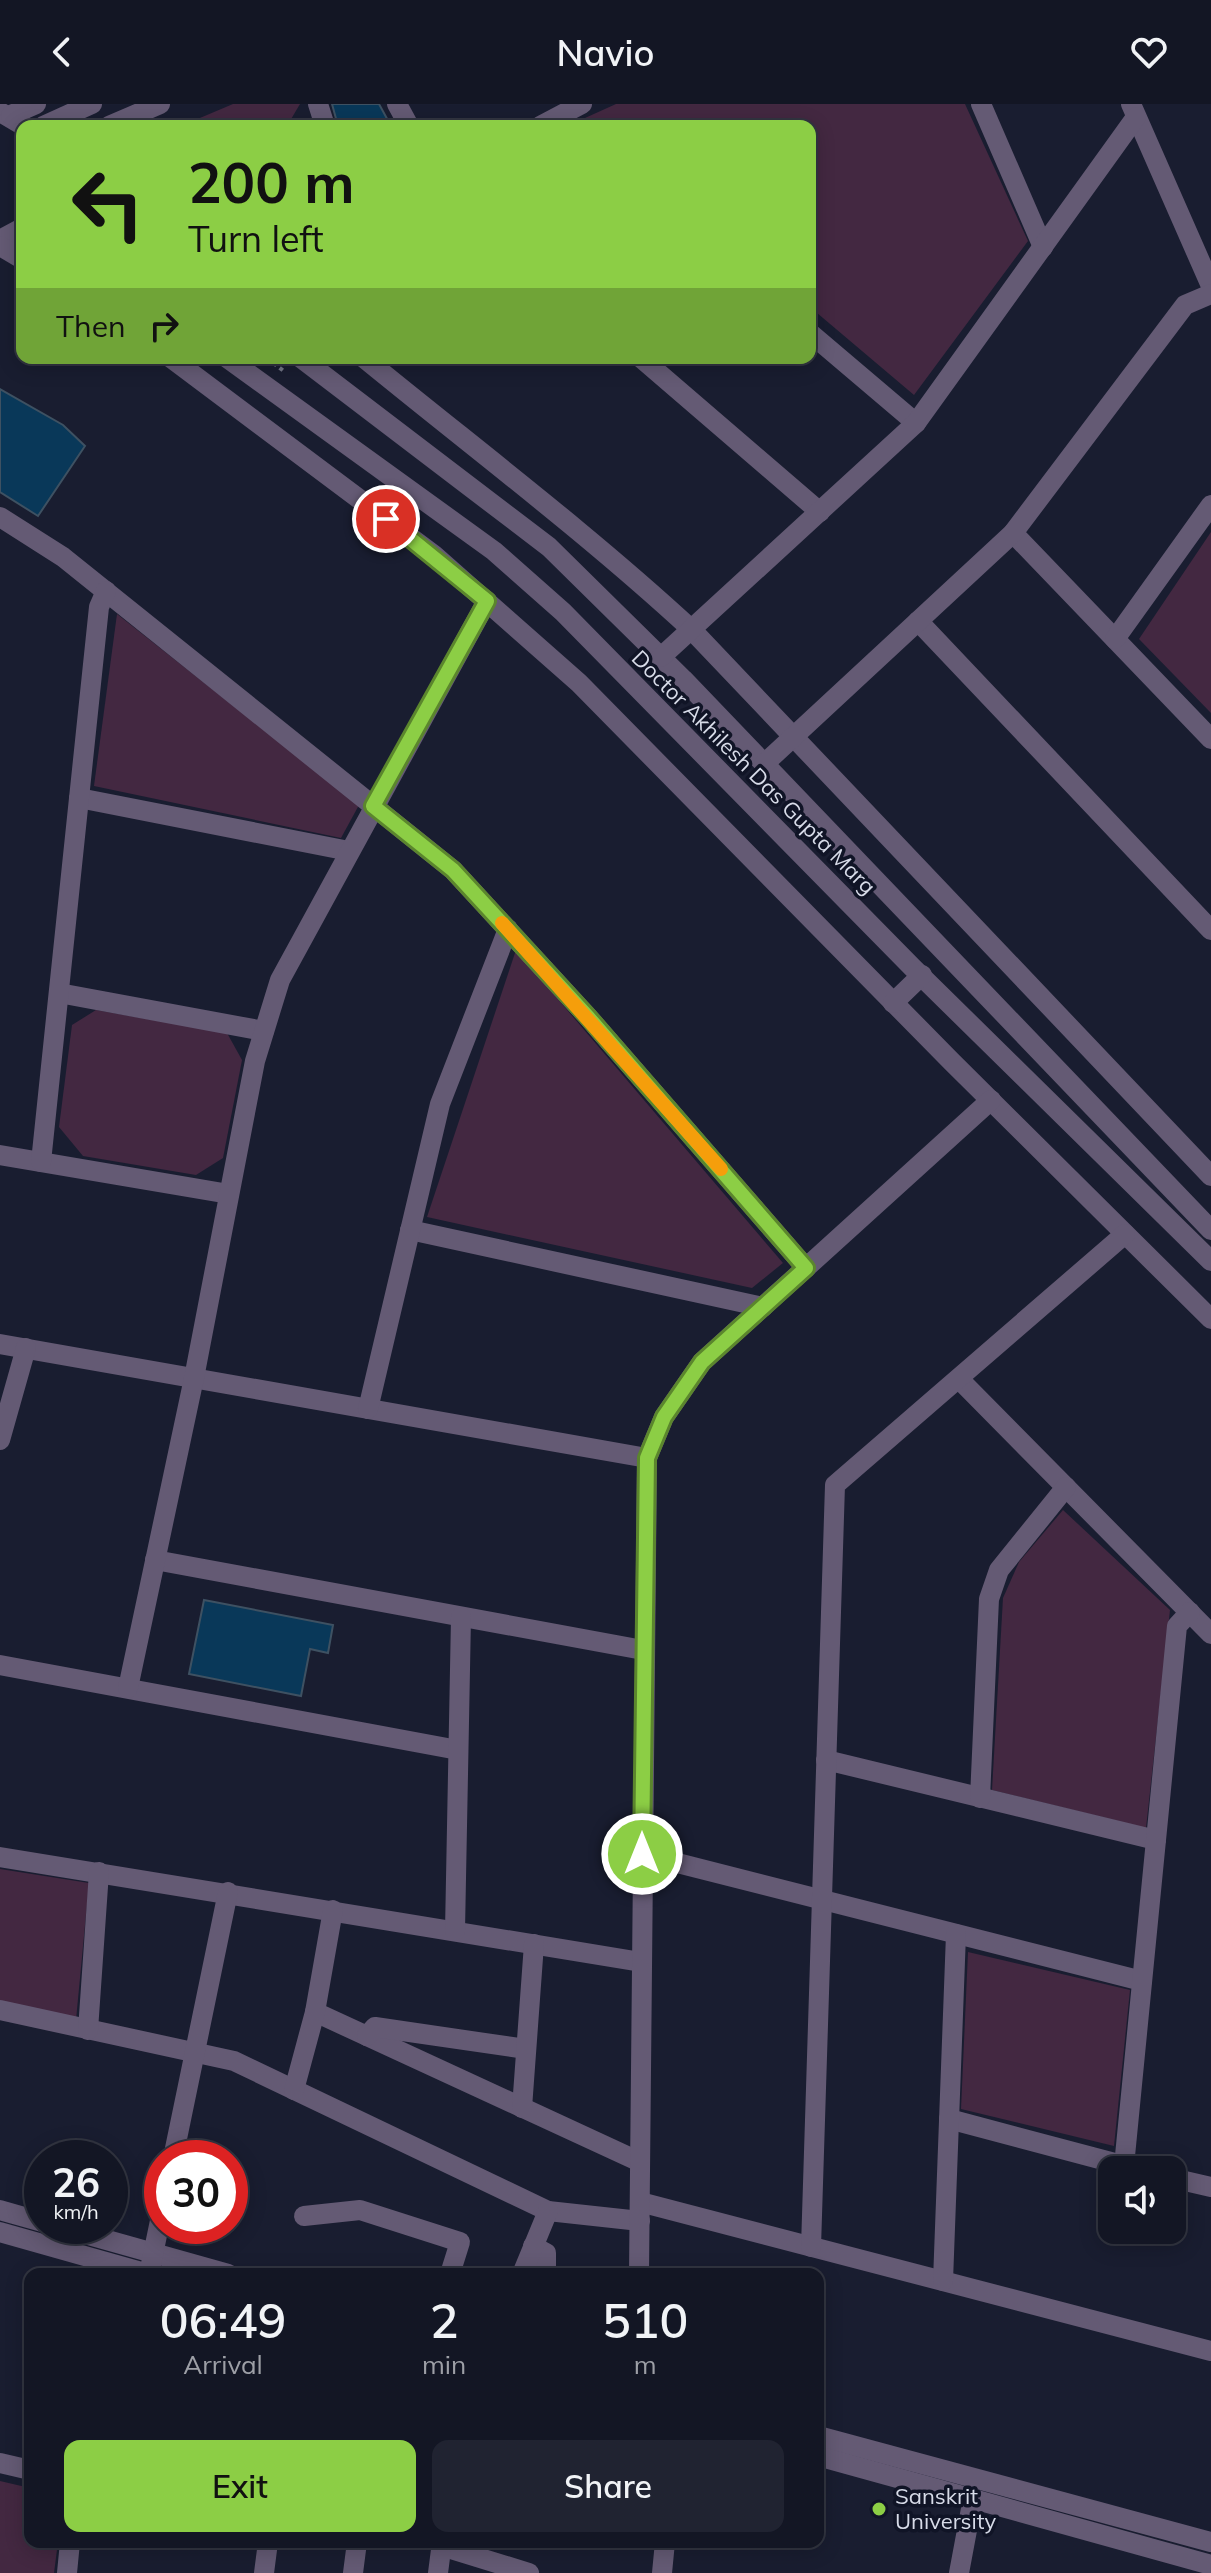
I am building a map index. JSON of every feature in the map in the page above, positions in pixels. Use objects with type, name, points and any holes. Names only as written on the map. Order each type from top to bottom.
[{"type":"street","points":[[12,118],[36,104]]},
{"type":"street","points":[[56,120],[92,104]]},
{"type":"street","points":[[123,120],[160,104]]},
{"type":"street","points":[[558,120],[582,104]]},
{"type":"street","points":[[981,104],[1043,247]]},
{"type":"street","points":[[661,657],[916,423],[1043,247],[1134,111]]},
{"type":"street","points":[[1134,111],[1211,286]]},
{"type":"street","points":[[764,764],[1013,533],[1185,305],[1211,294]]},
{"type":"street","points":[[816,338],[916,423]]},
{"type":"street","points":[[179,364],[434,555],[579,683],[893,1003],[1211,1319]]},
{"type":"street","name":"Doctor Akhilesh Das Gupta Marg","points":[[235,364],[494,551],[552,602],[1211,1261]]},
{"type":"street","name":"Doctor Akhilesh Das Gupta Marg","points":[[309,364],[549,547],[661,657],[1211,1230]]},
{"type":"street","points":[[371,364],[519,485],[607,551],[691,629],[1211,1176]]},
{"type":"street","points":[[648,364],[820,512]]},
{"type":"street","points":[[1115,639],[1211,505]]},
{"type":"street","points":[[0,517],[63,557],[453,870],[806,1268]]},
{"type":"street","points":[[1013,533],[1211,739]]},
{"type":"street","points":[[41,1162],[99,607],[106,591]]},
{"type":"street","points":[[128,1688],[194,1378],[255,1061],[280,980],[487,601]]},
{"type":"street","points":[[918,621],[1211,930]]},
{"type":"street","points":[[79,798],[349,851]]},
{"type":"street","points":[[368,1409],[440,1104],[508,929]]},
{"type":"street","points":[[938,989],[958,968]]},
{"type":"street","points":[[893,1003],[922,975]]},
{"type":"street","points":[[59,993],[264,1031]]},
{"type":"street","points":[[639,2268],[647,1458],[664,1417],[702,1362],[991,1100]]},
{"type":"street","points":[[0,1155],[229,1194]]},
{"type":"street","points":[[410,1230],[763,1307]]},
{"type":"street","points":[[811,2247],[835,1485],[1125,1234]]},
{"type":"street","points":[[0,1344],[647,1458]]},
{"type":"street","points":[[0,1440],[26,1348]]},
{"type":"street","points":[[959,1379],[1211,1634]]},
{"type":"street","points":[[980,1798],[989,1599],[999,1570],[1066,1487]]},
{"type":"street","points":[[155,1560],[643,1650]]},
{"type":"street","points":[[1133,2156],[1142,1981],[1177,1626],[1190,1612]]},
{"type":"street","points":[[455,1931],[461,1617]]},
{"type":"street","points":[[0,1665],[458,1750]]},
{"type":"street","points":[[826,1760],[1156,1840]]},
{"type":"street","points":[[642,1854],[1142,1981]]},
{"type":"street","points":[[0,1857],[641,1962]]},
{"type":"street","points":[[88,2030],[99,1872]]},
{"type":"street","points":[[177,2140],[228,1892]]},
{"type":"street","points":[[294,2090],[315,2012],[333,1910]]},
{"type":"street","points":[[943,2281],[956,1934]]},
{"type":"street","points":[[522,2108],[534,1944]]},
{"type":"street","points":[[0,2010],[194,2055],[234,2061],[548,2211],[640,2212],[811,2247],[1211,2351]]},
{"type":"street","points":[[315,2012],[640,2162]]},
{"type":"street","points":[[367,2036],[375,2027],[526,2049]]},
{"type":"street","points":[[949,2119],[1098,2159]]},
{"type":"street","points":[[1186,2181],[1211,2187]]},
{"type":"street","points":[[0,2210],[24,2217]]},
{"type":"street","points":[[304,2216],[360,2210],[460,2242],[452,2268]]},
{"type":"street","points":[[524,2268],[548,2211]]},
{"type":"street","points":[[0,2232],[128,2268]]},
{"type":"street","points":[[121,2244],[207,2268]]},
{"type":"street","points":[[150,2268],[155,2244]]},
{"type":"street","points":[[533,2246],[546,2253],[546,2268]]},
{"type":"street","points":[[824,2438],[1211,2542]]},
{"type":"street","points":[[824,2458],[1211,2565]]},
{"type":"street","points":[[0,2463],[24,2469]]},
{"type":"street","points":[[959,2573],[973,2498]]},
{"type":"street","points":[[67,2573],[69,2548]]},
{"type":"street","points":[[264,2573],[267,2548]]},
{"type":"street","points":[[353,2573],[356,2548]]},
{"type":"street","points":[[438,2573],[441,2548]]},
{"type":"street","points":[[453,2548],[529,2573]]},
{"type":"street","points":[[662,2573],[664,2548]]},
{"type":"shaded area","points":[[233,104],[300,104],[291,120],[195,120]]},
{"type":"shaded area","points":[[616,104],[965,104],[1028,241],[914,395],[816,312],[816,120],[585,118]]},
{"type":"shaded area","points":[[1211,532],[1211,713],[1139,639]]},
{"type":"shaded area","points":[[117,614],[359,805],[341,838],[94,786]]},
{"type":"shaded area","points":[[516,950],[783,1263],[752,1288],[427,1217]]},
{"type":"shaded area","points":[[96,1010],[227,1033],[242,1060],[223,1158],[196,1175],[83,1156],[59,1127],[72,1025]]},
{"type":"shaded area","points":[[1063,1510],[1170,1610],[1146,1828],[992,1790],[1003,1598],[1019,1562]]},
{"type":"shaded area","points":[[0,1869],[89,1883],[76,2020],[0,2002]]},
{"type":"shaded area","points":[[968,1952],[1130,1990],[1114,2146],[961,2109]]},
{"type":"shaded area","points":[[0,2481],[24,2487],[24,2548],[57,2548],[54,2573],[0,2573]]},
{"type":"building","points":[[332,104],[379,104],[388,120],[336,120]]},
{"type":"building","points":[[0,389],[63,425],[85,446],[38,516],[0,492]]},
{"type":"building","points":[[204,1600],[333,1625],[328,1653],[310,1649],[301,1696],[189,1674]]},
{"type":"slow traffic","points":[[502,923],[721,1169]]},
{"type":"place","name":"Sanskrit University","points":[[879,2509]]},
{"type":"route","points":[[386,519],[487,601],[373,806],[453,870],[589,1018],[806,1268],[702,1362],[664,1417],[647,1458],[642,1854]]}]
